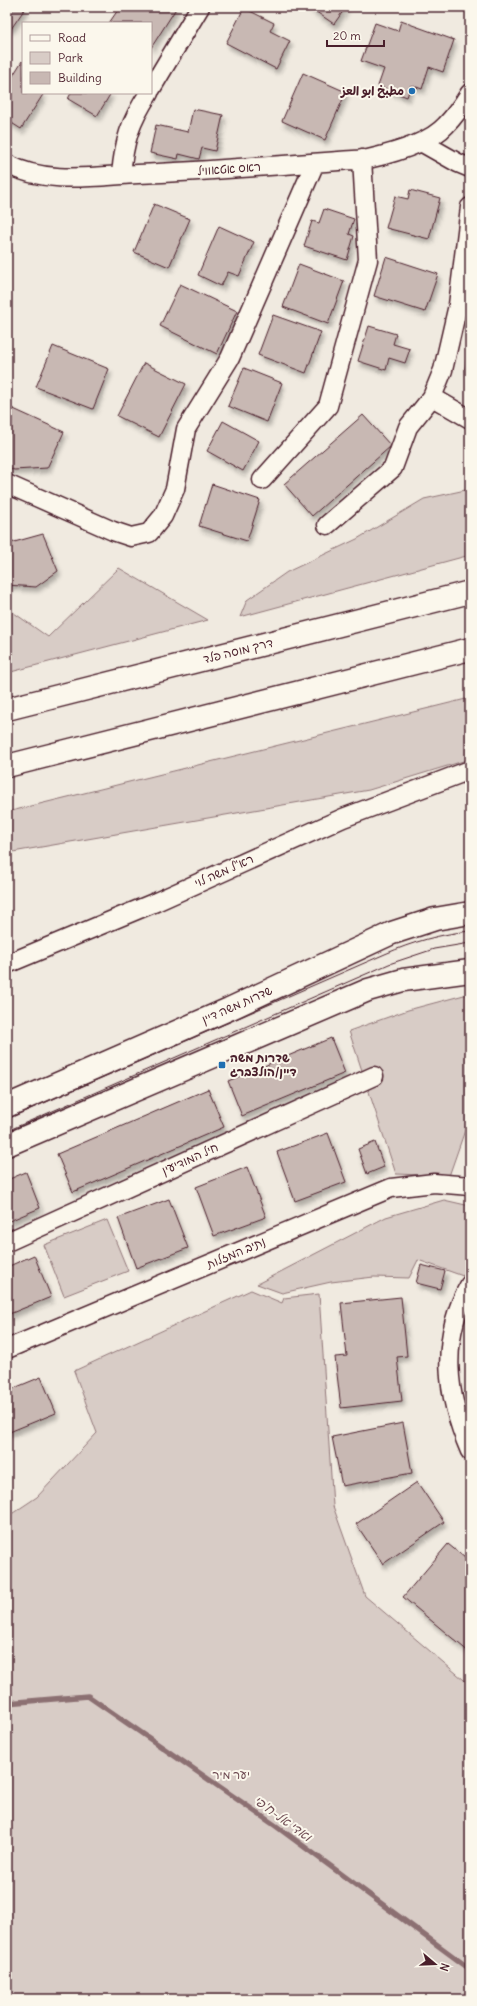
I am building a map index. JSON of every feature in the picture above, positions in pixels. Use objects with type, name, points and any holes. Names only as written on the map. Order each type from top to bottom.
[{"type":"main road","name":"דרך מוסה פלד","points":[[7,709],[470,592]]},
{"type":"main road","points":[[7,766],[470,649]]},
{"type":"main road","name":"שדרות משה דיין","points":[[7,1106],[236,1006],[392,933],[435,919],[470,913]]},
{"type":"main road","points":[[7,1145],[368,990],[403,980],[470,971]]},
{"type":"street","points":[[152,87],[200,7]]},
{"type":"street","name":"ראס אטאוויל","points":[[7,164],[34,174],[61,177],[187,172],[362,159],[390,154],[421,142],[445,127],[470,93]]},
{"type":"street","points":[[121,175],[123,149],[134,115],[148,94]]},
{"type":"street","points":[[421,142],[458,164],[470,168]]},
{"type":"street","points":[[262,480],[328,406],[368,260],[362,159]]},
{"type":"street","points":[[7,484],[125,535],[131,537],[149,533],[163,516],[175,489],[186,429],[230,358],[315,163]]},
{"type":"street","points":[[327,525],[393,468],[408,427],[432,397],[443,370],[458,305],[470,207]]},
{"type":"street","points":[[432,397],[470,419]]},
{"type":"street","name":"רא\"ל משה לוי","points":[[7,964],[149,905],[343,818],[470,770]]},
{"type":"street","name":"חיל המודיעין","points":[[7,1242],[374,1076]]},
{"type":"street","name":"נתיב המזלות","points":[[7,1349],[391,1188],[434,1183],[470,1186]]},
{"type":"street","points":[[470,1284],[456,1317],[452,1332],[449,1358],[450,1388],[458,1423],[470,1450]]},
{"type":"green space","points":[[470,489],[470,555],[240,617],[247,600],[287,572],[357,539],[424,499]]},
{"type":"green space","points":[[119,568],[208,620],[7,673],[7,608],[48,637]]},
{"type":"green space","points":[[470,698],[470,759],[369,790],[7,853],[7,812]]},
{"type":"green space","points":[[464,995],[470,995],[470,1116],[449,1176],[396,1174],[349,1031],[408,1010]]},
{"type":"green space","points":[[444,1200],[470,1206],[470,1263],[463,1276],[418,1260],[409,1278],[374,1277],[331,1282],[282,1293],[257,1284],[386,1217]]},
{"type":"green space","points":[[107,1220],[128,1271],[64,1296],[44,1245]]},
{"type":"green space","name":"יער מיר","points":[[251,1290],[282,1303],[284,1298],[319,1294],[333,1506],[365,1596],[470,1685],[470,1999],[7,1999],[7,1517],[37,1497],[97,1433],[74,1371]]},
{"type":"building","points":[[7,7],[26,7],[11,29],[7,27]]},
{"type":"building","points":[[120,7],[177,7],[152,46],[152,22],[110,22]]},
{"type":"building","points":[[309,7],[346,7],[334,24]]},
{"type":"building","points":[[244,8],[274,23],[270,31],[290,41],[276,69],[226,43]]},
{"type":"building","points":[[401,21],[454,40],[443,72],[429,67],[422,89],[411,85],[407,97],[378,86],[384,69],[361,61],[375,23],[398,31]]},
{"type":"building","points":[[22,61],[22,94],[43,94],[21,129],[7,120],[7,85]]},
{"type":"building","points":[[303,73],[346,92],[325,140],[282,121]]},
{"type":"building","points":[[70,94],[110,94],[97,116],[68,99]]},
{"type":"building","points":[[193,109],[223,115],[215,151],[202,148],[199,159],[179,154],[178,159],[150,153],[156,125],[188,132]]},
{"type":"building","points":[[410,190],[440,198],[429,239],[386,228],[395,196],[408,199]]},
{"type":"building","points":[[154,204],[190,219],[169,267],[134,252]]},
{"type":"building","points":[[324,209],[354,219],[349,234],[354,236],[347,260],[304,246],[312,221],[319,223]]},
{"type":"building","points":[[219,226],[254,242],[239,276],[228,272],[221,286],[198,275]]},
{"type":"building","points":[[386,257],[438,274],[425,312],[374,296]]},
{"type":"building","points":[[299,264],[344,281],[328,324],[283,307]]},
{"type":"building","points":[[180,284],[237,311],[217,354],[160,326]]},
{"type":"building","points":[[273,315],[321,332],[306,373],[258,355]]},
{"type":"building","points":[[369,326],[396,334],[393,344],[410,349],[405,363],[389,358],[386,370],[358,361]]},
{"type":"building","points":[[470,338],[470,369],[465,369]]},
{"type":"building","points":[[53,346],[109,369],[93,409],[36,387]]},
{"type":"building","points":[[144,363],[186,384],[159,437],[117,416]]},
{"type":"building","points":[[244,368],[282,383],[267,422],[228,406]]},
{"type":"building","points":[[7,406],[64,432],[47,468],[14,470],[7,467]]},
{"type":"building","points":[[363,415],[391,446],[312,516],[284,484]]},
{"type":"building","points":[[223,421],[259,441],[243,471],[207,451]]},
{"type":"building","points":[[212,484],[260,500],[247,541],[199,526]]},
{"type":"building","points":[[43,534],[58,571],[36,587],[7,585],[7,544]]},
{"type":"building","points":[[331,1038],[345,1073],[242,1116],[228,1081]]},
{"type":"building","points":[[208,1089],[224,1127],[73,1192],[57,1154]]},
{"type":"building","points":[[328,1133],[346,1182],[295,1201],[277,1152]]},
{"type":"building","points":[[375,1142],[384,1167],[367,1174],[358,1149]]},
{"type":"building","points":[[247,1167],[266,1217],[214,1236],[196,1187]]},
{"type":"building","points":[[26,1172],[40,1208],[7,1222],[7,1180]]},
{"type":"building","points":[[169,1199],[188,1248],[136,1268],[118,1218]]},
{"type":"building","points":[[34,1255],[51,1297],[7,1315],[7,1267]]},
{"type":"building","points":[[421,1265],[445,1271],[440,1289],[416,1283]]},
{"type":"building","points":[[401,1297],[407,1356],[397,1357],[402,1401],[341,1408],[335,1357],[347,1356],[341,1303]]},
{"type":"building","points":[[41,1377],[56,1413],[7,1433],[7,1391]]},
{"type":"building","points":[[403,1423],[412,1473],[342,1486],[332,1437]]},
{"type":"building","points":[[417,1482],[444,1522],[383,1564],[356,1524]]},
{"type":"building","points":[[448,1544],[470,1562],[470,1653],[403,1597]]},
{"type":"waterway","name":"ואדי אל-ח'פי","points":[[7,1703],[88,1696],[276,1826],[470,1969]]},
{"type":"tram line","points":[[7,1119],[395,950],[437,936],[470,931]]},
{"type":"tram line","points":[[7,1131],[389,964],[434,949],[470,943]]},
{"type":"place","name":"مطبخ ابو العز","points":[[412,91]]},
{"type":"place","name":"שדרות משה דיין/הולצברג","points":[[222,1065]]}]
